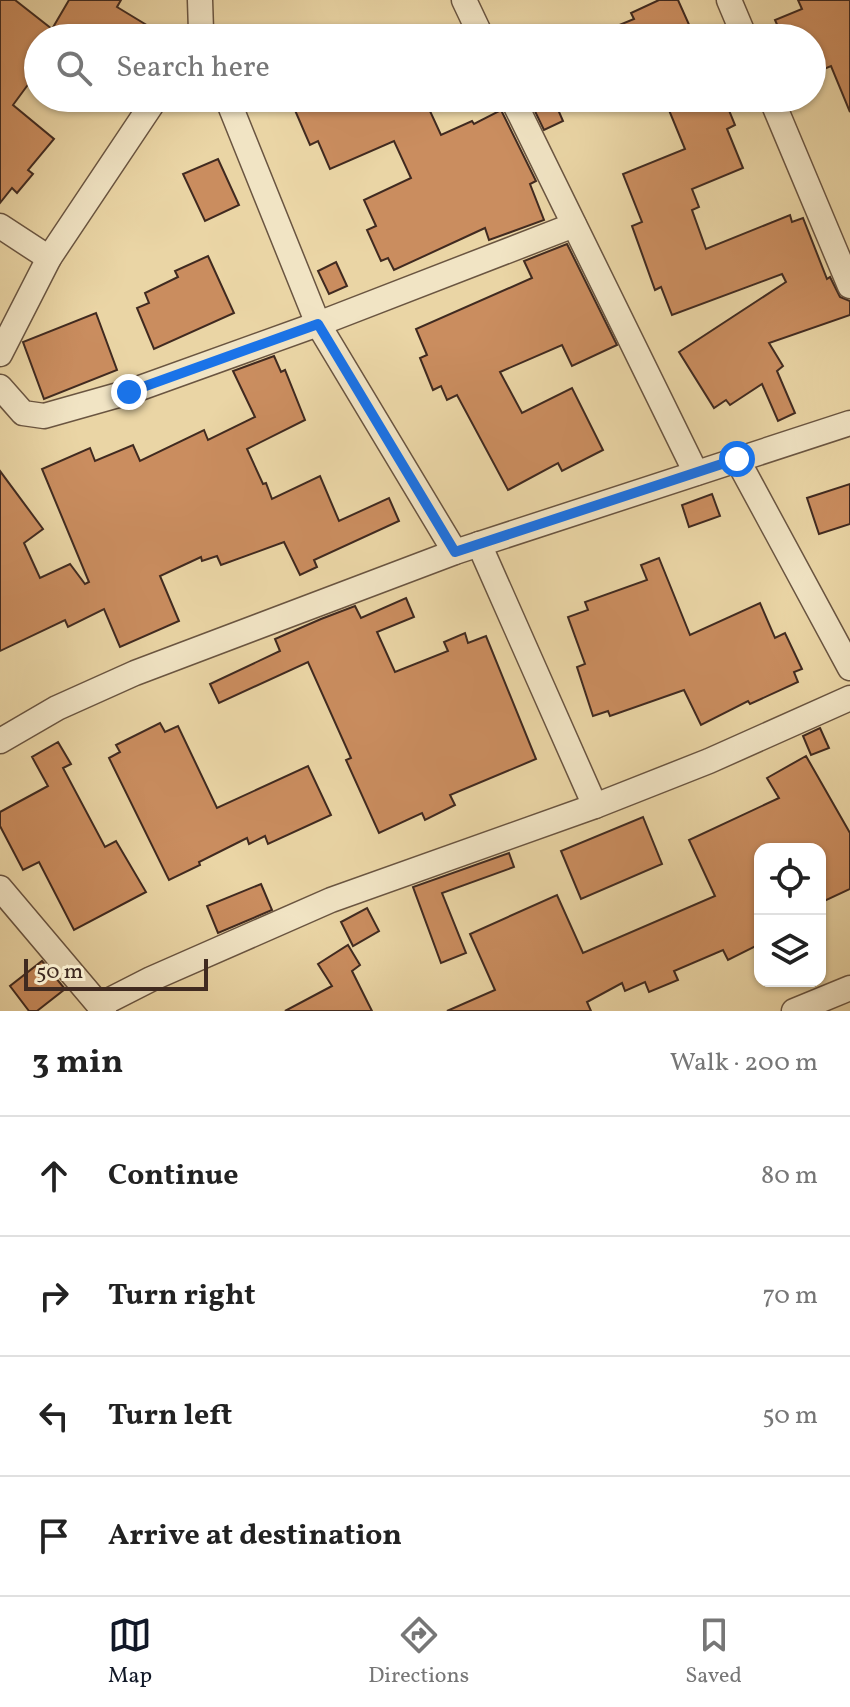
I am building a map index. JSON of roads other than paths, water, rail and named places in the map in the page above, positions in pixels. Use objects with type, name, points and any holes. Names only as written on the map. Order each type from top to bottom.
[{"type":"street","points":[[200,0],[200,24]]},
{"type":"street","points":[[464,0],[475,24]]},
{"type":"street","points":[[729,0],[739,24]]},
{"type":"street","points":[[0,354],[49,258],[147,112]]},
{"type":"street","points":[[232,112],[318,324],[455,552]]},
{"type":"street","points":[[519,112],[696,473]]},
{"type":"street","points":[[777,112],[850,286]]},
{"type":"street","points":[[0,387],[23,413],[44,416],[129,392],[318,324],[574,225]]},
{"type":"street","points":[[0,226],[49,258]]},
{"type":"street","points":[[0,741],[57,708],[135,673],[455,552],[850,423]]},
{"type":"street","points":[[737,459],[850,668]]},
{"type":"street","points":[[479,544],[595,806]]},
{"type":"street","points":[[0,888],[102,1008],[151,979],[331,900],[595,806],[709,761],[850,698]]},
{"type":"street","points":[[794,1011],[850,988]]}]
